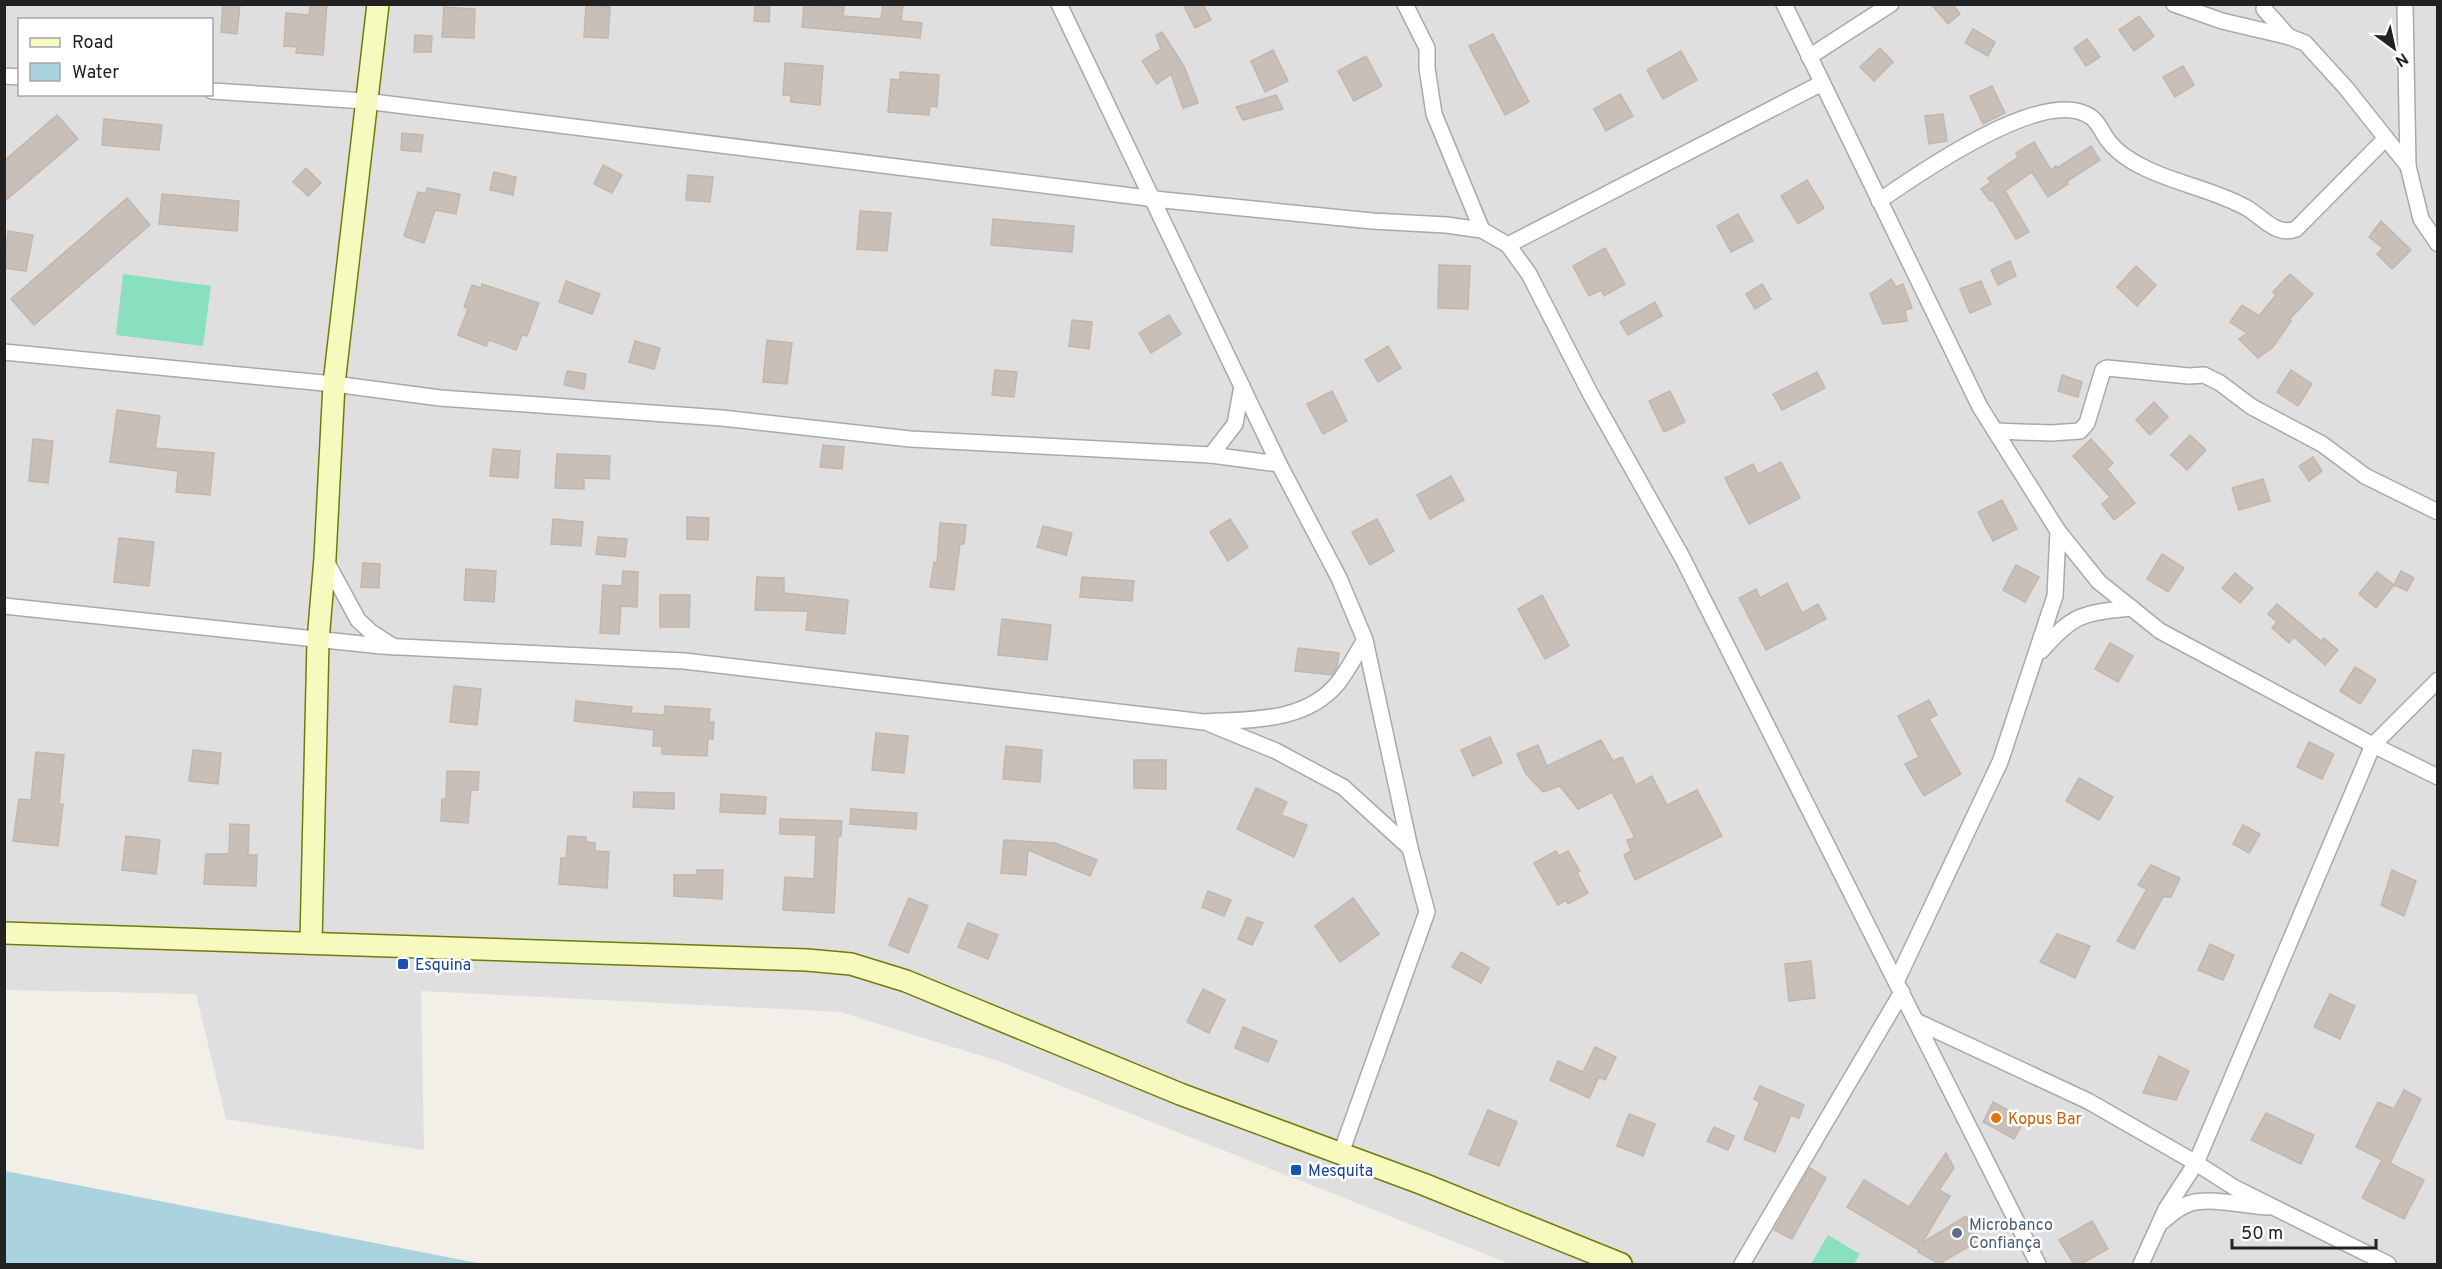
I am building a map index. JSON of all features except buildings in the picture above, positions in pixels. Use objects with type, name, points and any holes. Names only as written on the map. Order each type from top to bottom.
[{"type":"street","points":[[311,942],[318,641],[325,558],[334,384],[378,4]]},
{"type":"street","points":[[1059,4],[1279,464],[1339,578],[1365,640],[1410,848],[1427,912],[1341,1154]]},
{"type":"street","points":[[1405,4],[1426,48],[1434,114],[1482,230]]},
{"type":"street","points":[[1784,4],[1980,407],[2058,531],[2099,582],[2160,631],[2373,746],[2438,777]]},
{"type":"street","points":[[1809,57],[1891,4]]},
{"type":"street","points":[[2174,4],[2222,21],[2290,37],[2305,43],[2318,55],[2408,166]]},
{"type":"street","points":[[2405,4],[2408,166],[2421,219],[2438,244]]},
{"type":"street","points":[[2260,6],[2290,37]]},
{"type":"street","points":[[1508,245],[1822,83]]},
{"type":"street","points":[[213,90],[365,101],[1150,198],[1482,230],[1508,245],[1528,274],[1591,394],[1683,557],[2038,1264]]},
{"type":"street","points":[[1879,201],[1967,144],[2046,111],[2062,110],[2091,117],[2117,150],[2146,169],[2245,207],[2278,230],[2289,232],[2296,229],[2386,138]]},
{"type":"street","points":[[4,352],[334,384],[440,398],[722,418],[910,439],[1211,455],[1279,464]]},
{"type":"street","points":[[1995,431],[2051,433],[2080,431],[2087,423],[2103,370],[2107,368],[2189,376],[2204,375],[2220,383],[2252,407],[2322,444],[2365,476],[2438,512]]},
{"type":"street","points":[[1211,455],[1234,424],[1242,386]]},
{"type":"street","points":[[1742,1264],[1899,986],[2000,762],[2055,596],[2058,531]]},
{"type":"street","points":[[325,558],[358,620],[371,632],[394,646]]},
{"type":"street","points":[[4,606],[318,641],[684,661],[1204,722],[1276,718],[1314,705],[1339,682],[1365,640]]},
{"type":"street","points":[[2036,656],[2059,630],[2077,617],[2132,608]]},
{"type":"street","points":[[2141,1264],[2166,1209],[2196,1163],[2373,746],[2438,680]]},
{"type":"street","points":[[1204,722],[1276,751],[1343,787],[1410,848]]},
{"type":"street","points":[[4,933],[807,960],[851,964],[906,981],[1180,1094],[1423,1184],[1621,1264]]},
{"type":"street","points":[[1916,1021],[2088,1101],[2235,1188],[2388,1264]]},
{"type":"street","points":[[2159,1225],[2176,1210],[2192,1203],[2215,1202],[2274,1208]]},
{"type":"shaded area","points":[[5,5],[2437,5],[2437,1264],[1510,1264],[1001,1062],[840,1012],[421,991],[424,1150],[226,1119],[196,994],[5,990]]},
{"type":"green space","points":[[123,274],[211,286],[203,346],[116,335]]},
{"type":"green space","points":[[1828,1235],[1860,1254],[1854,1264],[1811,1264]]},
{"type":"water","points":[[5,1171],[483,1264],[5,1264]]},
{"type":"place","name":"Esquina","points":[[403,964]]},
{"type":"place","name":"Kopus Bar","points":[[1996,1118]]},
{"type":"place","name":"Mesquita","points":[[1296,1170]]},
{"type":"place","name":"Microbanco Confiança","points":[[1957,1233]]}]
